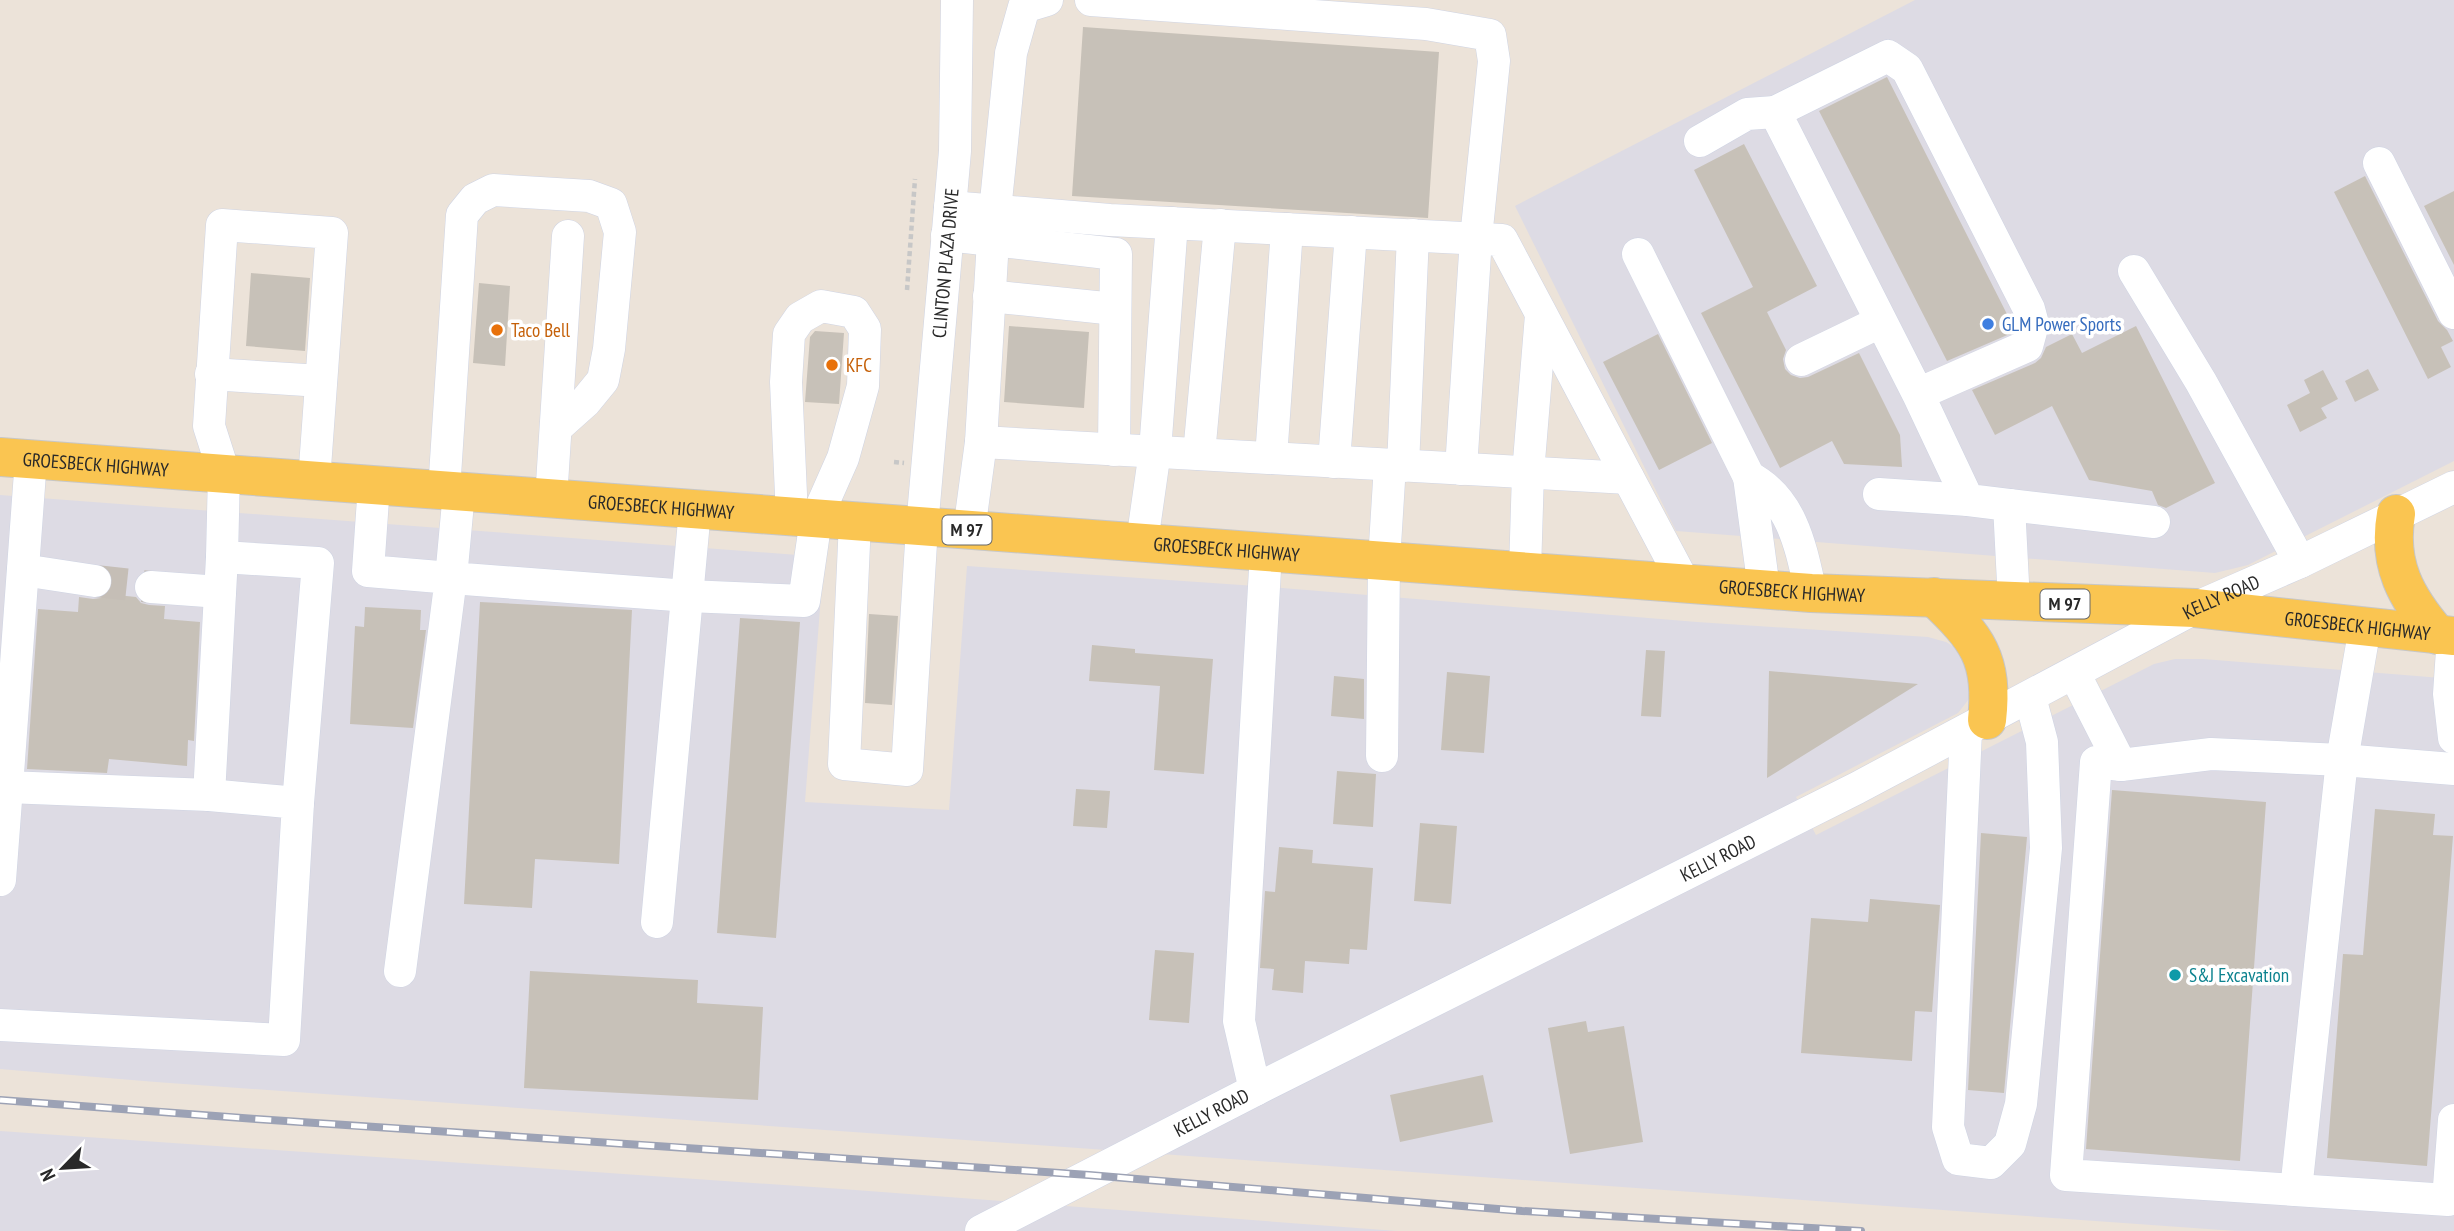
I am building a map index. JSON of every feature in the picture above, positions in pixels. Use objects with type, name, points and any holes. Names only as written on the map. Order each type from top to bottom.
[{"type":"main road","name":"GROESBECK HIGHWAY","points":[[15,458],[1811,593],[2195,608],[2449,636]]},
{"type":"main road","points":[[2396,514],[2392,536],[2393,558],[2400,579],[2423,617],[2449,636]]},
{"type":"main road","points":[[1934,597],[1962,623],[1986,664],[1989,683],[1976,726]]},
{"type":"street","name":"CLINTON PLAZA DRIVE","points":[[855,522],[844,764],[907,770],[922,527],[955,151],[957,0]]},
{"type":"street","points":[[969,531],[981,442],[994,226],[1011,53],[1024,7],[1047,0]]},
{"type":"street","points":[[1091,0],[1426,24],[1490,35],[1494,61],[1476,238],[1461,469]]},
{"type":"street","points":[[1700,141],[1747,114],[1775,112],[1888,56],[1907,69],[2029,309],[2033,324],[2027,346],[1918,394]]},
{"type":"street","points":[[1775,112],[1918,394],[1968,500]]},
{"type":"street","points":[[2379,163],[2454,313]]},
{"type":"street","points":[[400,971],[451,578],[462,215],[475,200],[493,190],[589,196],[611,204],[620,232],[609,349],[603,380],[585,402],[557,427]]},
{"type":"street","points":[[949,221],[994,226],[1116,254],[1114,450]]},
{"type":"street","points":[[994,226],[1172,223],[1502,240],[1684,583]]},
{"type":"street","points":[[1142,542],[1155,451],[1172,223]]},
{"type":"street","points":[[209,795],[222,557],[223,473],[209,426],[222,225],[332,233],[314,481]]},
{"type":"street","points":[[1199,454],[1220,225]]},
{"type":"street","points":[[1271,458],[1287,229]]},
{"type":"street","points":[[1334,462],[1351,232]]},
{"type":"street","points":[[1382,756],[1384,561],[1396,466],[1413,235]]},
{"type":"street","points":[[551,499],[568,236]]},
{"type":"street","points":[[1638,254],[1749,477],[1764,589]]},
{"type":"street","points":[[2134,271],[2201,382],[2300,562]]},
{"type":"street","points":[[989,296],[1115,309]]},
{"type":"street","points":[[374,485],[368,571],[688,596],[804,601],[804,518],[786,382],[789,334],[800,317],[821,306],[853,312],[865,329],[863,386],[843,458],[804,518]]},
{"type":"street","points":[[1525,571],[1528,473],[1541,315]]},
{"type":"street","points":[[1801,360],[1880,322]]},
{"type":"street","points":[[211,373],[321,381]]},
{"type":"street","points":[[981,442],[1628,478]]},
{"type":"street","points":[[0,880],[23,570],[15,458]]},
{"type":"street","points":[[1749,477],[1772,493],[1783,506],[1798,536],[1811,593]]},
{"type":"street","name":"KELLY ROAD","points":[[986,1230],[1255,1090],[1857,788],[2195,608],[2300,562],[2454,487]]},
{"type":"street","points":[[1879,494],[1968,500],[2154,522]]},
{"type":"street","points":[[2009,505],[2014,602]]},
{"type":"street","points":[[657,922],[695,510]]},
{"type":"street","points":[[1255,1090],[1240,1021],[1266,552]]},
{"type":"street","points":[[0,1025],[284,1040],[298,803],[318,563],[222,557]]},
{"type":"street","points":[[23,570],[95,581]]},
{"type":"street","points":[[151,587],[220,592]]},
{"type":"street","points":[[2296,1190],[2342,760],[2365,626]]},
{"type":"street","points":[[2449,636],[2449,694],[2454,738]]},
{"type":"street","points":[[2074,673],[2121,765]]},
{"type":"street","points":[[1976,726],[1948,1127],[1958,1159],[1991,1163],[2010,1144],[2021,1104],[2046,848],[2042,742],[2030,697]]},
{"type":"street","points":[[2454,769],[2211,754],[2121,765],[2096,762],[2066,1175],[2448,1200],[2454,1120]]},
{"type":"street","points":[[8,787],[209,795],[298,803]]},
{"type":"path","points":[[907,290],[915,180]]},
{"type":"shaded area","points":[[1915,0],[2454,0],[2454,461],[2248,565],[2215,573],[1676,531],[1515,206]]},
{"type":"shaded area","points":[[0,495],[824,557],[805,802],[949,810],[967,566],[1928,637],[1946,642],[1962,652],[1971,665],[1969,699],[1958,713],[1796,797],[1816,835],[2154,664],[2175,659],[2203,659],[2454,679],[2454,1231],[2236,1231],[0,1069]]},
{"type":"shaded area","points":[[0,1131],[842,1189],[1397,1231],[0,1231]]},
{"type":"building","points":[[1083,27],[1439,52],[1428,218],[1072,196]]},
{"type":"building","points":[[1887,77],[2013,326],[2012,333],[1947,361],[1819,111]]},
{"type":"building","points":[[1744,144],[1817,286],[1767,312],[1786,350],[1783,359],[1785,369],[1791,375],[1808,377],[1859,353],[1900,435],[1902,467],[1844,464],[1832,441],[1780,468],[1701,313],[1753,287],[1694,170]]},
{"type":"building","points":[[2365,176],[2438,321],[2453,341],[2441,347],[2451,367],[2428,379],[2334,192]]},
{"type":"building","points":[[2454,191],[2454,265],[2424,206]]},
{"type":"building","points":[[251,273],[310,278],[305,351],[246,346]]},
{"type":"building","points":[[479,283],[510,286],[505,366],[473,363]]},
{"type":"building","points":[[1009,326],[1089,332],[1084,408],[1004,402]]},
{"type":"building","points":[[2136,326],[2215,483],[2166,508],[2158,505],[2152,491],[2089,480],[2052,406],[1995,435],[1972,390],[2035,363],[2041,358],[2046,347],[2072,334],[2082,353]]},
{"type":"building","points":[[815,331],[844,333],[839,404],[805,402],[810,337]]},
{"type":"building","points":[[1658,334],[1712,443],[1659,470],[1603,362]]},
{"type":"building","points":[[2368,369],[2379,390],[2355,402],[2345,381]]},
{"type":"building","points":[[2323,370],[2338,399],[2321,408],[2327,418],[2300,432],[2287,405],[2310,393],[2304,380]]},
{"type":"building","points":[[107,594],[136,597],[141,603],[165,606],[164,619],[200,622],[194,741],[188,740],[187,766],[109,759],[107,773],[27,769],[38,609],[78,612],[79,597],[93,599]]},
{"type":"building","points":[[480,602],[632,610],[619,864],[535,859],[532,908],[464,904]]},
{"type":"building","points":[[365,607],[421,610],[420,630],[426,630],[413,728],[350,724],[355,626],[364,627]]},
{"type":"building","points":[[869,614],[898,616],[892,705],[865,703]]},
{"type":"building","points":[[740,618],[800,622],[776,938],[717,933]]},
{"type":"building","points":[[1092,645],[1135,649],[1135,653],[1213,659],[1204,774],[1154,770],[1160,686],[1089,681]]},
{"type":"building","points":[[1646,650],[1665,651],[1661,717],[1641,716]]},
{"type":"building","points":[[1769,671],[1918,684],[1767,778]]},
{"type":"building","points":[[1447,672],[1490,676],[1484,753],[1441,750]]},
{"type":"building","points":[[1334,676],[1364,679],[1364,719],[1331,716]]},
{"type":"building","points":[[1337,771],[1376,774],[1373,827],[1333,824]]},
{"type":"building","points":[[1076,789],[1110,791],[1107,828],[1073,826]]},
{"type":"building","name":"S&J Excavation","points":[[2112,790],[2266,802],[2240,1161],[2086,1149]]},
{"type":"building","points":[[2375,809],[2435,814],[2433,835],[2453,836],[2427,1166],[2327,1158],[2343,954],[2363,955]]},
{"type":"building","points":[[1420,823],[1457,826],[1451,904],[1414,901]]},
{"type":"building","points":[[1981,833],[2027,837],[2004,1093],[1968,1090]]},
{"type":"building","points":[[1279,847],[1313,850],[1312,863],[1373,868],[1367,950],[1350,949],[1349,964],[1305,961],[1303,993],[1272,990],[1274,969],[1260,968],[1265,891],[1275,892]]},
{"type":"building","points":[[1870,899],[1940,905],[1932,1012],[1915,1011],[1912,1061],[1801,1053],[1811,918],[1868,922]]},
{"type":"building","points":[[1155,950],[1194,953],[1189,1023],[1149,1020]]},
{"type":"building","points":[[530,971],[698,980],[697,1003],[763,1007],[758,1100],[524,1088]]},
{"type":"building","points":[[1586,1021],[1588,1032],[1624,1026],[1643,1142],[1570,1154],[1548,1028]]},
{"type":"building","points":[[1483,1075],[1493,1122],[1400,1142],[1390,1095]]},
{"type":"tunnel","points":[[95,581],[151,587]]},
{"type":"railway","points":[[0,1100],[1089,1175],[1522,1211],[1861,1231]]},
{"type":"place","name":"GLM Power Sports","points":[[1988,324]]},
{"type":"place","name":"Taco Bell","points":[[497,330]]},
{"type":"place","name":"KFC","points":[[832,365]]},
{"type":"place","name":"S&J Excavation","points":[[2175,975]]}]
